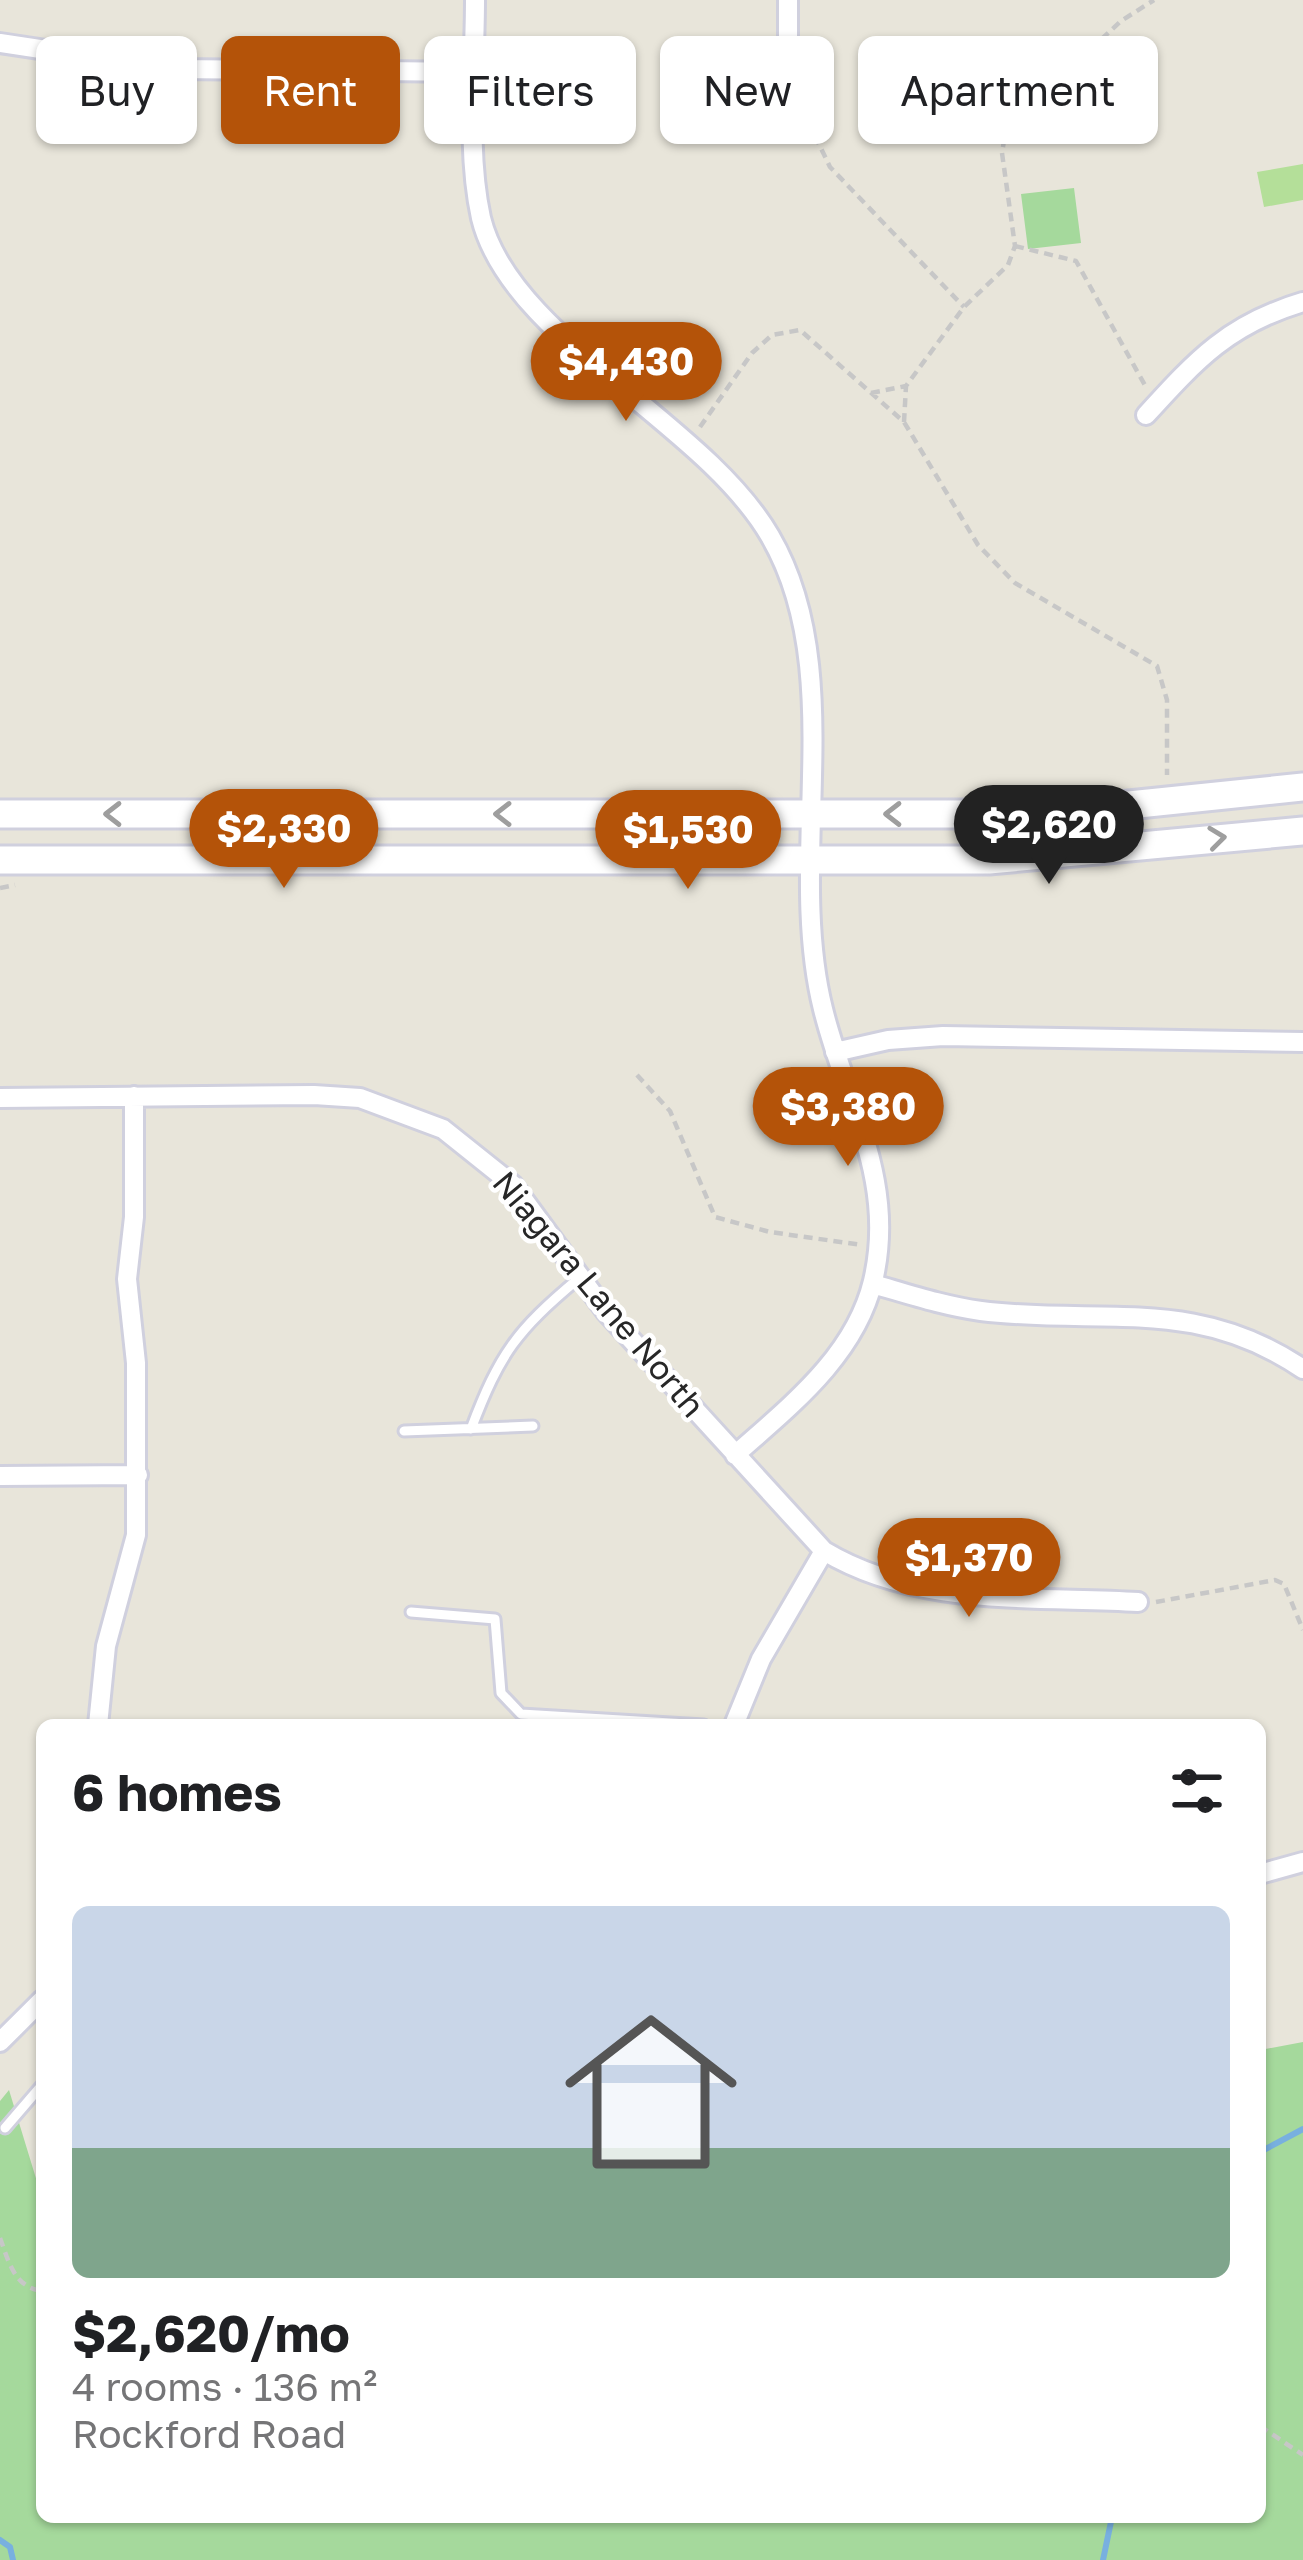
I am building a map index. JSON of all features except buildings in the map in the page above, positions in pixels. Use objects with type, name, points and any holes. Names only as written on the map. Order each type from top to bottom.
[{"type":"main road","points":[[0,814],[808,814],[1090,808],[1303,787]]},
{"type":"main road","points":[[0,860],[989,860],[1303,831]]},
{"type":"street","points":[[475,0],[475,36]]},
{"type":"street","points":[[788,0],[788,36]]},
{"type":"street","points":[[0,44],[172,69],[424,71]]},
{"type":"street","points":[[476,144],[477,180],[492,250],[536,309],[740,492],[771,536],[794,584],[807,636],[807,861],[812,947],[835,1052],[879,1181],[879,1249],[873,1284],[833,1362],[735,1455]]},
{"type":"street","points":[[1151,409],[1222,337],[1261,315],[1303,302]]},
{"type":"street","points":[[835,1052],[888,1040],[943,1036],[1303,1042]]},
{"type":"street","points":[[99,1719],[106,1646],[136,1535],[136,1363],[127,1279],[134,1217],[134,1096]]},
{"type":"street","name":"Niagara Lane North","points":[[0,1098],[359,1098],[443,1129],[513,1185],[578,1280],[824,1551],[862,1574],[901,1587],[1138,1602]]},
{"type":"street","points":[[873,1284],[979,1311],[1134,1313],[1196,1322],[1256,1341],[1303,1370]]},
{"type":"street","points":[[0,1476],[138,1475]]},
{"type":"street","points":[[736,1719],[761,1659],[824,1551]]},
{"type":"street","points":[[1266,1872],[1303,1862]]},
{"type":"street","points":[[0,2042],[36,2006]]},
{"type":"lane","points":[[470,1429],[493,1371],[520,1328],[578,1280]]},
{"type":"lane","points":[[404,1431],[533,1426]]},
{"type":"lane","points":[[411,1612],[495,1618],[500,1693],[521,1714],[555,1719]]},
{"type":"lane","points":[[517,1719],[521,1714]]},
{"type":"lane","points":[[5,2128],[36,2092]]},
{"type":"path","points":[[904,422],[906,386],[964,307],[1008,265],[1015,246],[1002,153],[1006,128],[1097,41],[1154,0]]},
{"type":"path","points":[[819,144],[830,167],[964,307]]},
{"type":"path","points":[[1015,246],[1076,261],[1151,409]]},
{"type":"path","points":[[688,442],[772,335],[800,330],[904,422],[978,544],[1015,583],[1157,666],[1167,700],[1168,781]]},
{"type":"path","points":[[870,393],[906,386]]},
{"type":"path","points":[[637,1075],[670,1111],[715,1217],[770,1232],[879,1249]]},
{"type":"path","points":[[1138,1602],[1168,1602],[1275,1580],[1284,1584],[1303,1630]]},
{"type":"path","points":[[0,2238],[14,2275],[36,2290]]},
{"type":"path","points":[[1266,2430],[1303,2456]]},
{"type":"green space","points":[[1303,164],[1303,200],[1264,207],[1257,172]]},
{"type":"green space","points":[[1074,188],[1081,243],[1028,249],[1021,194]]},
{"type":"green space","points":[[1303,2042],[1303,2560],[0,2560],[0,2101],[9,2090],[36,2178],[36,2523],[1266,2523],[1266,2049]]},
{"type":"waterway","points":[[1266,2149],[1303,2129]]},
{"type":"waterway","points":[[1103,2560],[1111,2523]]},
{"type":"waterway","points":[[0,2540],[10,2547],[13,2560]]}]
